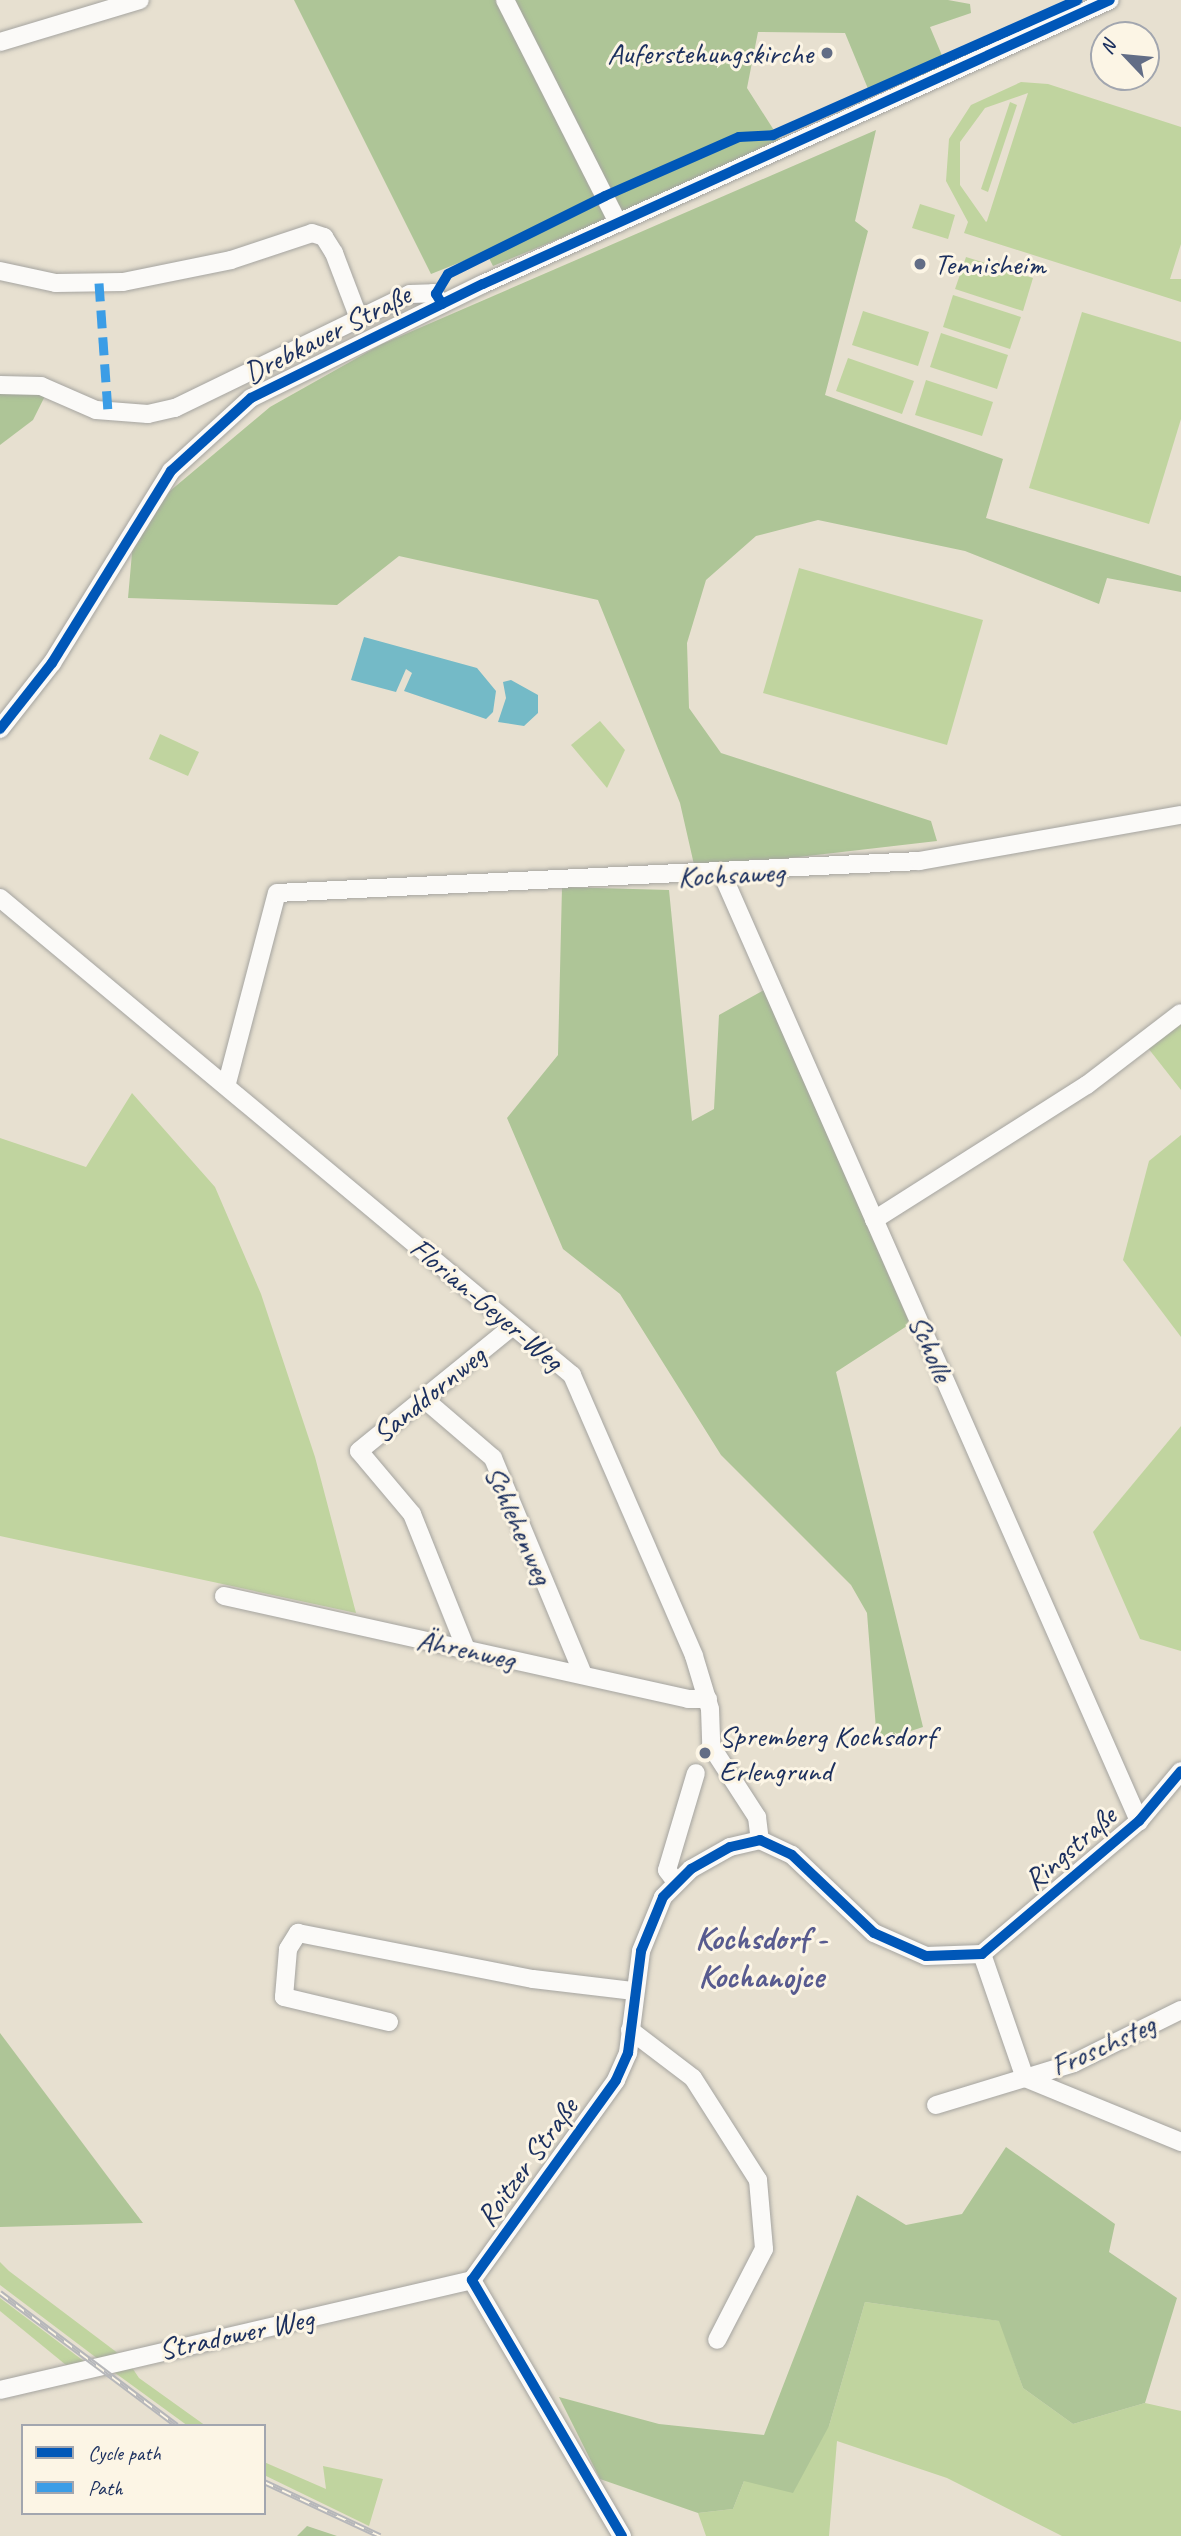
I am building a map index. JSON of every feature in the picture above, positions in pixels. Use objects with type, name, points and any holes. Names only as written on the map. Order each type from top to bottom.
[{"type":"street","points":[[0,41],[140,0]]},
{"type":"street","points":[[505,0],[618,223]]},
{"type":"street","name":"Drebkauer Straße","points":[[0,729],[52,663],[171,471],[203,436],[251,398],[442,304],[1110,0]]},
{"type":"street","points":[[0,271],[56,283],[124,282],[231,260],[312,233],[324,237],[334,253],[358,316]]},
{"type":"street","points":[[0,385],[41,386],[96,410],[148,414],[175,408],[358,316],[420,290],[436,294],[442,304]]},
{"type":"street","name":"Kochsaweg","points":[[227,1083],[277,893],[343,885],[723,876],[919,861],[1181,815]]},
{"type":"street","name":"Scholle","points":[[723,876],[1139,1821]]},
{"type":"street","name":"Florian-Geyer-Weg","points":[[0,898],[227,1083],[572,1375],[708,1699],[711,1746],[757,1817],[760,1840]]},
{"type":"street","points":[[874,1220],[1076,1092],[1181,1013]]},
{"type":"street","name":"Sanddornweg","points":[[466,1649],[412,1514],[359,1451],[513,1326]]},
{"type":"street","name":"Schlehenweg","points":[[423,1398],[493,1458],[583,1674]]},
{"type":"street","name":"Ährenweg","points":[[224,1596],[708,1699]]},
{"type":"street","name":"Ringstraße","points":[[982,1954],[1139,1821],[1181,1771]]},
{"type":"street","points":[[676,1882],[667,1870],[696,1773]]},
{"type":"street","points":[[760,1840],[792,1855],[874,1933],[926,1956],[982,1954],[1025,2078],[1181,2142]]},
{"type":"street","name":"Roitzer Straße","points":[[472,2280],[616,2080],[630,2030],[634,1991],[649,1923],[676,1882],[730,1847],[760,1840]]},
{"type":"street","points":[[389,2022],[284,1997],[288,1949],[298,1933],[533,1979],[634,1991]]},
{"type":"street","name":"Froschsteg","points":[[936,2105],[1074,2063],[1181,2010]]},
{"type":"street","points":[[630,2030],[693,2078],[758,2180],[764,2249],[717,2340]]},
{"type":"street","points":[[472,2280],[622,2536]]},
{"type":"street","name":"Stradower Weg","points":[[0,2390],[472,2280]]},
{"type":"green space","points":[[294,0],[948,0],[970,4],[971,13],[930,27],[946,65],[871,96],[845,33],[758,32],[747,88],[784,146],[493,266],[486,252],[431,274]]},
{"type":"green space","points":[[1021,82],[1048,84],[1181,127],[1181,244],[1170,279],[1181,279],[1181,302],[964,233],[968,222],[946,181],[949,139],[971,105]],"holes":[[[1028,93],[987,221],[960,185],[960,142],[985,108]]]},
{"type":"green space","points":[[1010,102],[1017,105],[988,192],[981,189]]},
{"type":"green space","points":[[876,130],[855,221],[868,231],[825,395],[1003,459],[986,518],[1181,576],[1181,592],[1107,578],[1099,604],[965,551],[818,520],[756,536],[706,580],[687,643],[689,708],[721,753],[931,821],[937,841],[695,869],[680,803],[598,600],[399,556],[337,605],[128,598],[133,542],[164,496],[270,407],[380,345]]},
{"type":"green space","points":[[920,204],[955,215],[948,239],[912,228]]},
{"type":"green space","points":[[966,257],[1033,278],[1023,311],[955,289]]},
{"type":"green space","points":[[953,295],[1021,317],[1010,349],[943,327]]},
{"type":"green space","points":[[863,311],[929,332],[918,366],[852,345]]},
{"type":"green space","points":[[1082,312],[1181,342],[1181,419],[1149,524],[1029,488]]},
{"type":"green space","points":[[941,333],[1008,355],[997,389],[930,367]]},
{"type":"green space","points":[[848,358],[914,381],[902,414],[836,391]]},
{"type":"green space","points":[[926,380],[993,402],[982,436],[915,415]]},
{"type":"green space","points":[[0,391],[46,394],[33,420],[0,445]]},
{"type":"green space","points":[[799,568],[983,620],[947,745],[763,693]]},
{"type":"green space","points":[[600,721],[625,750],[607,788],[571,745]]},
{"type":"green space","points":[[160,734],[199,752],[188,776],[149,759]]},
{"type":"green space","points":[[562,887],[669,890],[692,1121],[714,1109],[719,1015],[764,990],[910,1324],[836,1372],[923,1727],[877,1742],[867,1613],[851,1585],[721,1455],[620,1294],[563,1249],[507,1118],[558,1055]]},
{"type":"green space","points":[[1181,1023],[1181,1090],[1148,1048]]},
{"type":"green space","points":[[132,1093],[215,1187],[261,1294],[315,1457],[356,1613],[0,1536],[0,1138],[86,1167]]},
{"type":"green space","points":[[1181,1135],[1181,1337],[1123,1260],[1149,1161]]},
{"type":"green space","points":[[1181,1426],[1181,1651],[1140,1639],[1093,1532]]},
{"type":"green space","points":[[0,2033],[117,2189],[143,2223],[0,2227]]},
{"type":"green space","points":[[1006,2147],[1115,2224],[1109,2252],[1177,2298],[1145,2403],[1073,2424],[1023,2388],[999,2321],[865,2302],[829,2426],[793,2493],[744,2481],[733,2509],[698,2513],[600,2479],[559,2397],[659,2424],[764,2435],[857,2195],[906,2225],[962,2214]]},
{"type":"green space","points":[[0,2262],[119,2354],[98,2359],[0,2285]]},
{"type":"green space","points":[[0,2298],[85,2362],[66,2365],[0,2311]]},
{"type":"green space","points":[[865,2302],[1000,2321],[1023,2388],[1073,2424],[1145,2403],[1181,2411],[1181,2536],[1062,2536],[947,2478],[837,2441],[829,2536],[706,2536],[698,2513],[733,2509],[744,2481],[829,2426]]},
{"type":"green space","points":[[129,2363],[139,2378],[203,2424],[185,2424],[107,2367]]},
{"type":"green space","points":[[266,2463],[326,2489],[323,2466],[383,2479],[369,2526],[266,2476]]},
{"type":"green space","points":[[307,2526],[337,2536],[297,2536]]},
{"type":"water","points":[[364,637],[477,668],[496,691],[493,712],[486,719],[404,691],[412,673],[406,669],[396,692],[351,680]]},
{"type":"water","points":[[511,680],[538,695],[538,713],[524,726],[498,722],[506,698],[503,682]]},
{"type":"railway","points":[[0,2293],[174,2424]]},
{"type":"railway","points":[[266,2483],[380,2536]]},
{"type":"marked path","points":[[99,283],[108,412]]},
{"type":"cycle path","points":[[442,304],[436,294],[448,274],[605,196],[739,137],[773,135],[1077,0]]},
{"type":"cycle path","points":[[0,729],[52,663],[171,471],[251,398],[483,284],[1110,0]]},
{"type":"cycle path","points":[[622,2536],[472,2280],[616,2080],[628,2053],[641,1951],[663,1897],[691,1869],[730,1847],[760,1840],[792,1855],[874,1933],[926,1956],[982,1954],[1139,1821],[1181,1771]]},
{"type":"place","name":"Auferstehungskirche","points":[[827,53]]},
{"type":"place","name":"Tennisheim","points":[[920,264]]},
{"type":"place","name":"Spremberg Kochsdorf Erlengrund","points":[[705,1753]]},
{"type":"district","name":"Kochsdorf - Kochanojce","points":[[761,1958]]}]
